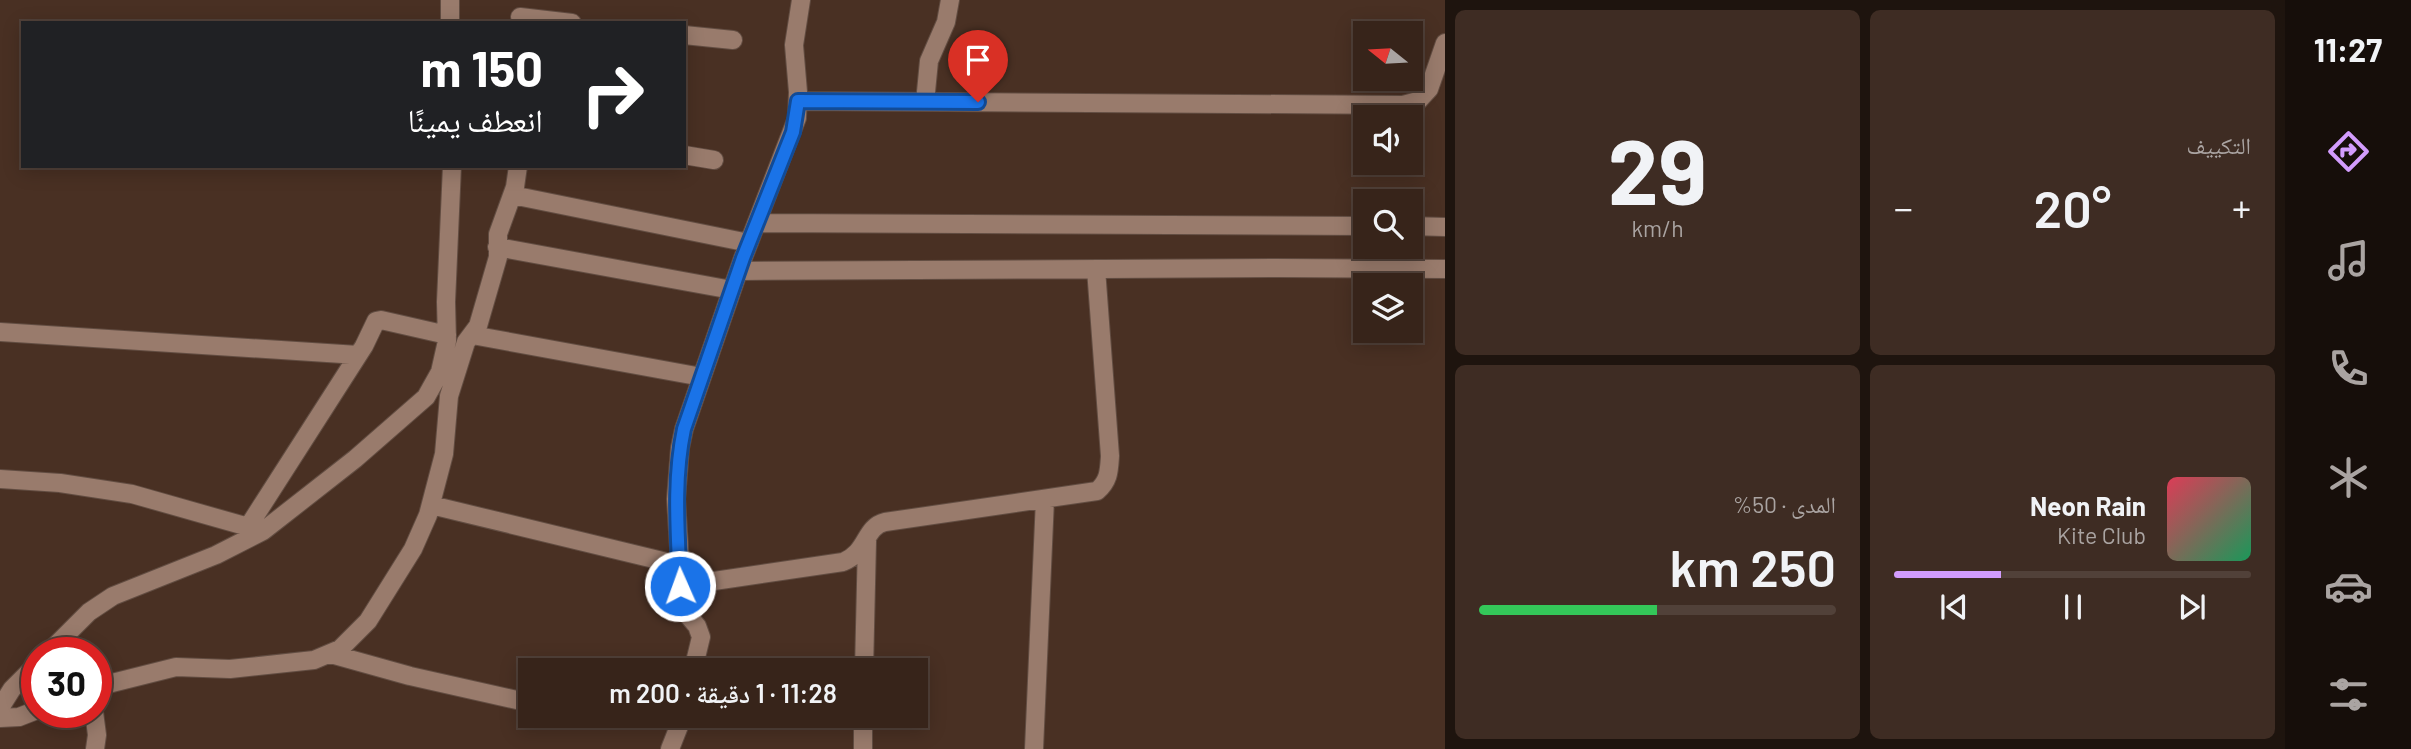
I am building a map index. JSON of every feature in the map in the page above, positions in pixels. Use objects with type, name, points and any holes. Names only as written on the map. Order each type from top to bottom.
[{"type":"street","points":[[450,0],[450,21]]},
{"type":"street","points":[[696,658],[701,637],[686,613],[680,586],[676,499],[680,448],[732,290],[793,132],[798,101],[794,45],[801,0]]},
{"type":"street","points":[[925,102],[929,61],[946,22],[950,0]]},
{"type":"street","points":[[520,13],[562,21]]},
{"type":"street","points":[[686,35],[733,40]]},
{"type":"street","points":[[798,101],[1403,105],[1418,101],[1429,89],[1445,43]]},
{"type":"street","points":[[686,155],[714,160]]},
{"type":"street","points":[[112,683],[176,667],[243,668],[314,660],[331,654],[348,642],[368,621],[413,549],[431,505],[444,454],[448,374],[446,302],[452,168]]},
{"type":"street","points":[[67,637],[89,612],[113,596],[216,555],[256,529],[355,459],[419,405],[448,374],[478,326],[498,257],[498,234],[512,195],[518,168]]},
{"type":"street","points":[[512,195],[749,243]]},
{"type":"street","points":[[757,223],[1353,226]]},
{"type":"street","points":[[1423,226],[1445,227]]},
{"type":"street","points":[[496,247],[732,290]]},
{"type":"street","points":[[680,586],[843,562],[858,553],[873,527],[885,522],[1097,492],[1105,485],[1109,473],[1107,391],[1096,269]]},
{"type":"street","points":[[739,271],[1445,269]]},
{"type":"street","points":[[256,529],[358,355],[372,325],[378,320],[447,335]]},
{"type":"street","points":[[0,332],[358,355]]},
{"type":"street","points":[[472,335],[702,377]]},
{"type":"street","points":[[0,479],[60,483],[132,494],[256,529]]},
{"type":"street","points":[[1034,749],[1045,499]]},
{"type":"street","points":[[431,505],[679,565]]},
{"type":"street","points":[[864,658],[867,541]]},
{"type":"street","points":[[331,654],[410,676],[518,700]]},
{"type":"street","points":[[0,708],[21,680]]},
{"type":"street","points":[[0,718],[21,716]]},
{"type":"street","points":[[95,749],[96,728]]},
{"type":"street","points":[[670,749],[677,728]]},
{"type":"street","points":[[863,728],[863,749]]},
{"type":"route","points":[[680,586],[676,499],[684,429],[743,258],[793,132],[798,101],[978,102]]}]
